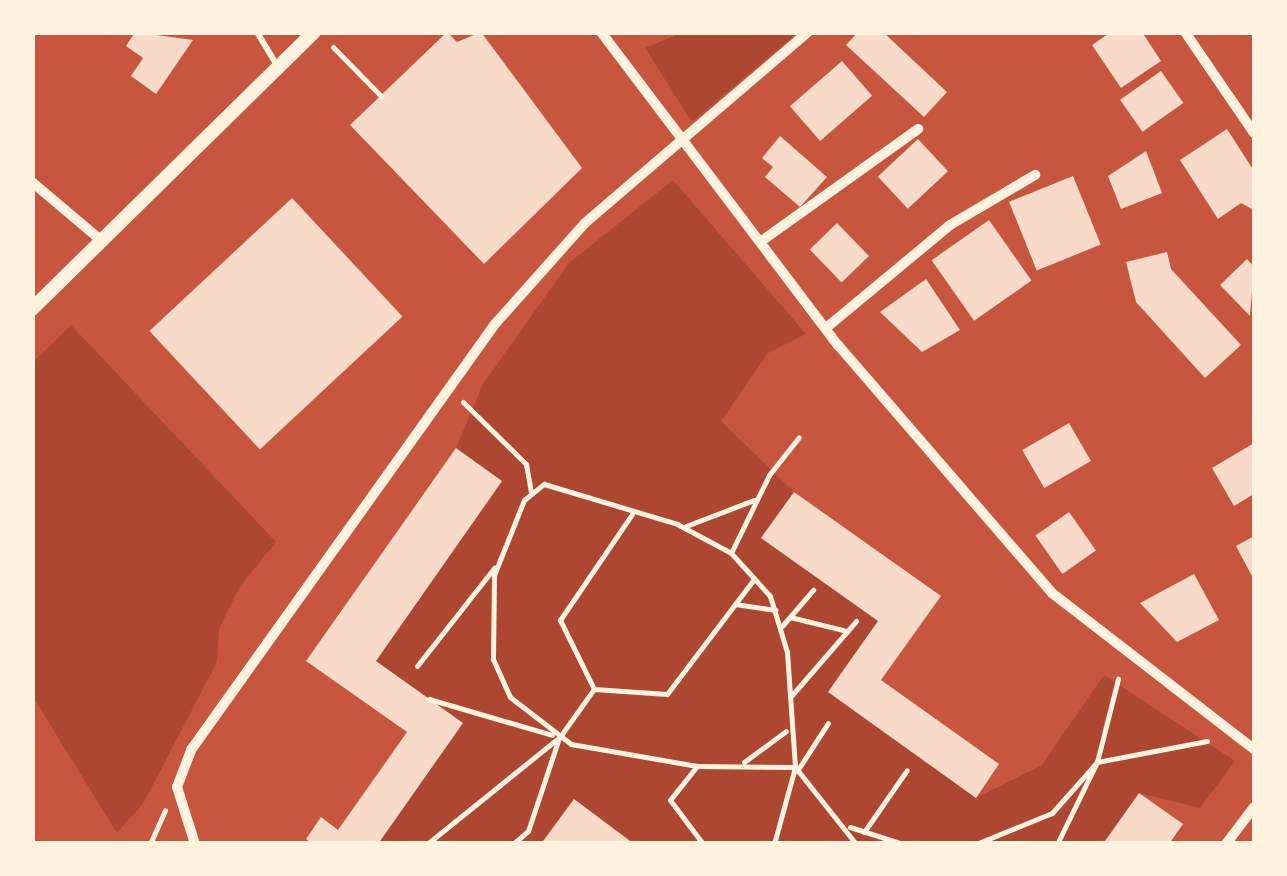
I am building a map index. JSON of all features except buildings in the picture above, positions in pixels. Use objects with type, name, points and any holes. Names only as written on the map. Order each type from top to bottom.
[{"type":"street","points":[[32,309],[314,32]]},
{"type":"street","points":[[601,32],[763,240],[826,328],[1052,594],[1254,749]]},
{"type":"street","points":[[195,844],[178,787],[191,750],[495,324],[585,223],[808,32]]},
{"type":"street","points":[[1185,32],[1254,133]]},
{"type":"street","points":[[763,240],[918,129]]},
{"type":"street","points":[[826,328],[950,225],[1035,175]]},
{"type":"street","points":[[32,182],[103,242]]},
{"type":"street","points":[[1226,844],[1254,807]]},
{"type":"lane","points":[[257,32],[277,66]]},
{"type":"path","points":[[334,47],[381,96]]},
{"type":"path","points":[[463,402],[526,464],[530,496]]},
{"type":"path","points":[[732,554],[756,499],[800,436]]},
{"type":"path","points":[[416,666],[499,561],[530,496],[544,484],[682,527],[732,554],[776,610],[792,695],[786,731],[806,790],[850,827],[903,844]]},
{"type":"path","points":[[682,527],[756,499]]},
{"type":"path","points":[[594,689],[560,620],[632,514]]},
{"type":"path","points":[[499,561],[493,659],[510,697],[559,738]]},
{"type":"path","points":[[594,689],[668,694],[754,578]]},
{"type":"path","points":[[782,626],[813,590]]},
{"type":"path","points":[[735,604],[776,610]]},
{"type":"path","points":[[790,617],[847,631]]},
{"type":"path","points":[[792,695],[856,621]]},
{"type":"path","points":[[1057,844],[1096,762],[1118,679]]},
{"type":"path","points":[[427,844],[559,738],[594,689]]},
{"type":"path","points":[[430,699],[559,738],[697,766],[742,763],[796,769]]},
{"type":"path","points":[[774,844],[796,769],[828,723]]},
{"type":"path","points":[[742,763],[786,731]]},
{"type":"path","points":[[513,844],[528,831],[559,738]]},
{"type":"path","points":[[976,844],[1052,813],[1096,762],[1207,741]]},
{"type":"path","points":[[697,766],[670,800],[703,844]]},
{"type":"path","points":[[864,832],[907,770]]},
{"type":"path","points":[[150,844],[169,802]]},
{"type":"path","points":[[850,827],[856,844]]},
{"type":"shaded area","points":[[681,33],[797,33],[692,122],[645,48]]},
{"type":"shaded area","points":[[673,180],[806,334],[768,353],[721,421],[794,492],[762,538],[878,621],[828,692],[976,798],[1042,765],[1104,675],[1235,761],[1200,808],[1139,793],[1103,843],[634,843],[574,799],[541,843],[378,843],[463,723],[376,661],[502,482],[456,448],[483,384],[569,263]]},
{"type":"shaded area","points":[[71,325],[276,542],[240,586],[219,629],[217,662],[144,802],[117,833],[33,697],[33,362]]}]
